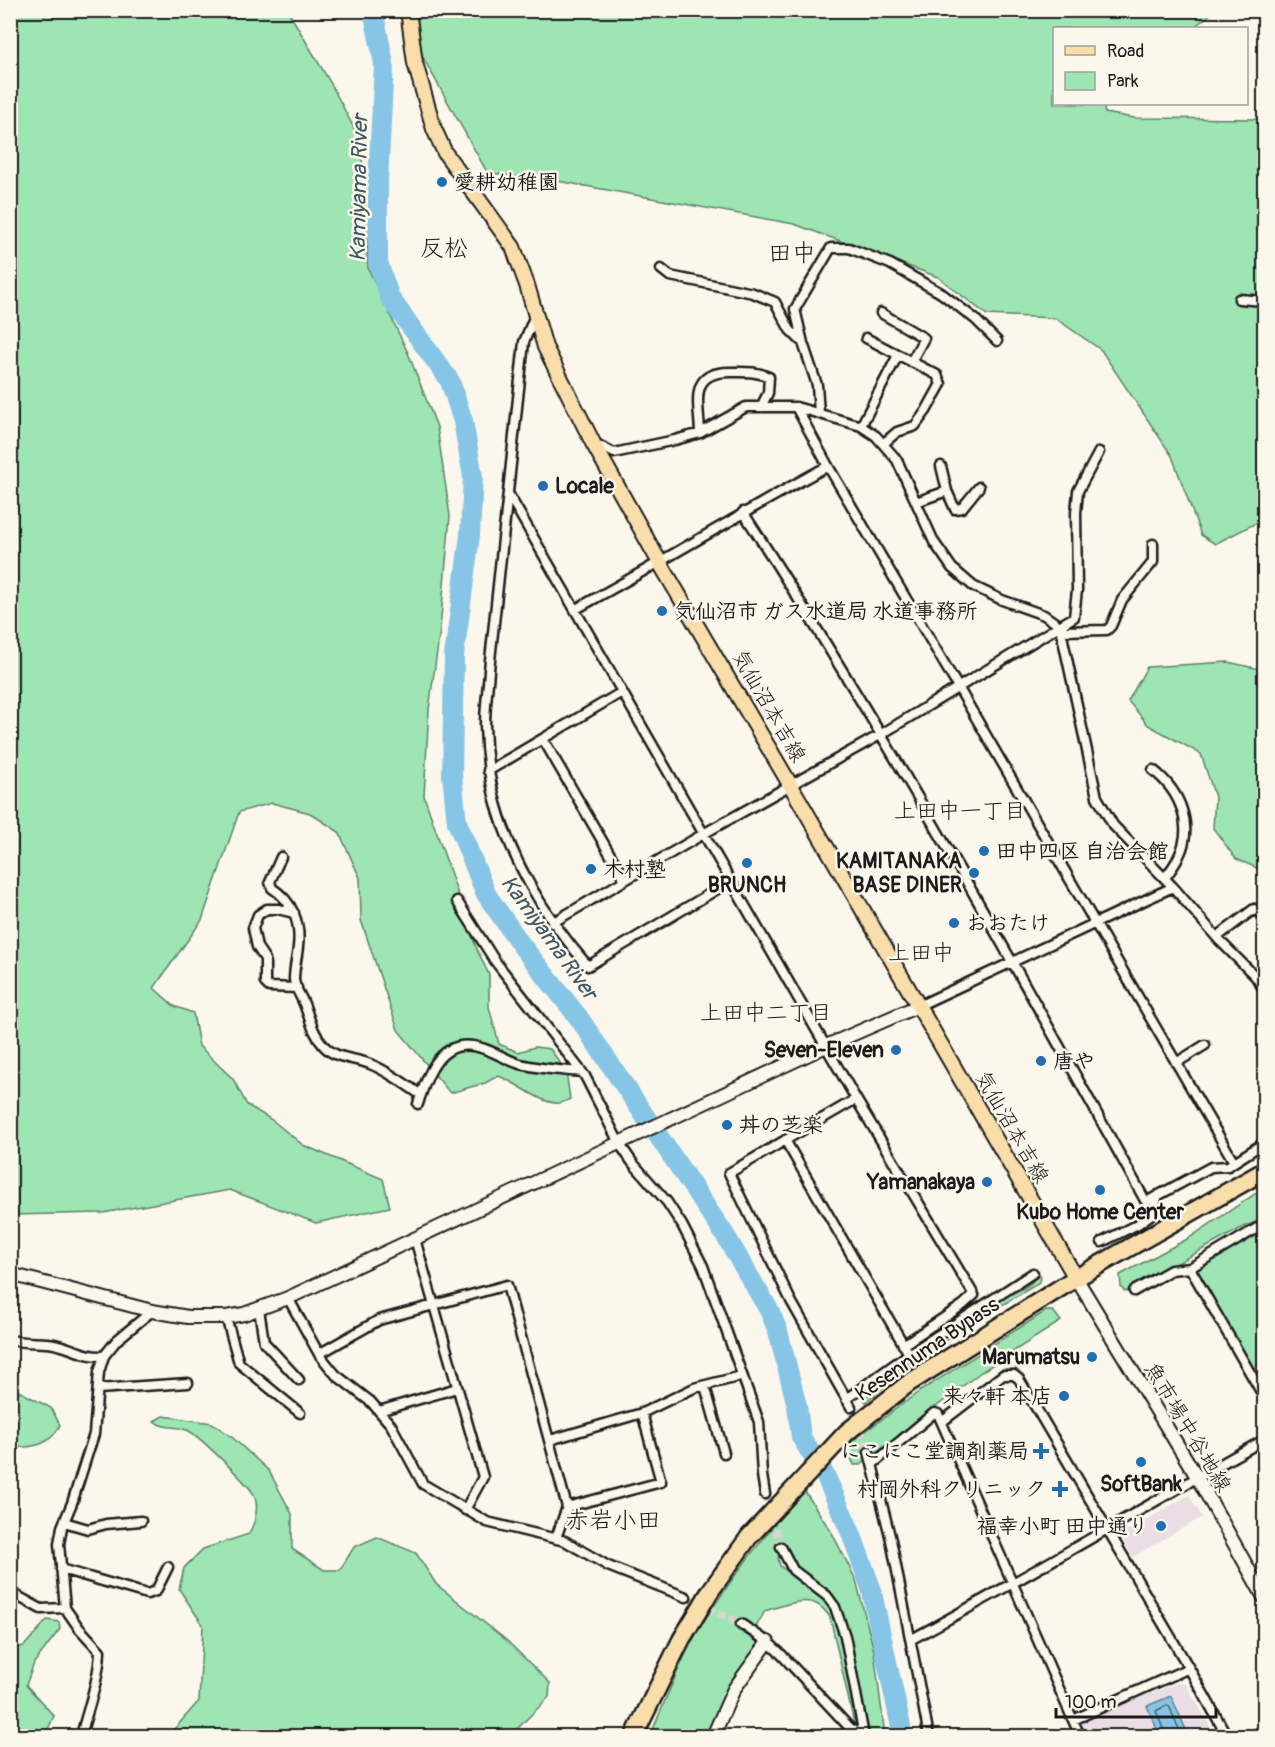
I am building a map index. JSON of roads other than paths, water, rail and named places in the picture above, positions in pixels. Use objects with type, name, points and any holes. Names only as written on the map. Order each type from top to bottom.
[{"type":"highway","name":"Kesennuma Bypass","points":[[634,1737],[681,1640],[711,1590],[749,1537],[847,1432],[909,1383],[1076,1278],[1264,1171]]},
{"type":"main road","name":"気仙沼本吉線","points":[[408,10],[414,63],[434,129],[445,153],[513,247],[545,347],[593,443],[660,563],[1076,1278]]},
{"type":"street","points":[[819,413],[817,385],[795,309],[831,248],[849,248],[890,264],[921,281],[975,319],[997,341]]},
{"type":"street","points":[[661,269],[670,276],[753,293],[775,302],[790,330],[803,343]]},
{"type":"street","points":[[1239,299],[1264,301]]},
{"type":"street","points":[[881,313],[924,338],[911,362]]},
{"type":"street","points":[[535,315],[524,342],[485,724],[488,771],[494,804],[516,859],[536,897],[552,923],[588,966],[731,881]]},
{"type":"street","points":[[866,338],[938,375],[941,384],[915,426],[897,432],[884,443]]},
{"type":"street","points":[[861,426],[898,355]]},
{"type":"street","points":[[700,433],[699,386],[705,376],[718,372],[761,373],[769,377],[768,393],[761,407]]},
{"type":"street","points":[[593,443],[614,453],[700,433],[746,407],[796,407],[861,426],[884,443],[897,460],[934,542],[952,568],[973,586],[1002,600],[1044,615],[1061,628],[1107,630],[1122,600],[1153,562],[1154,544]]},
{"type":"street","points":[[796,407],[828,466],[1234,1162]]},
{"type":"street","points":[[552,923],[705,833],[880,735],[1061,628],[1074,617],[1077,590],[1078,491],[1099,452]]},
{"type":"street","points":[[576,609],[660,563],[743,512],[828,466]]},
{"type":"street","points":[[940,466],[955,509],[962,508],[979,487]]},
{"type":"street","points":[[916,502],[947,491]]},
{"type":"street","points":[[508,495],[576,609],[856,1099],[974,1295],[963,1305],[903,1345]]},
{"type":"street","points":[[743,512],[781,570],[1012,960],[1146,1202],[1211,1167],[1228,1166],[1264,1143]]},
{"type":"street","points":[[1061,628],[1097,797],[1113,825],[1173,886],[1217,937],[1256,977],[1264,990]]},
{"type":"street","points":[[488,771],[622,692]]},
{"type":"street","points":[[543,739],[625,879]]},
{"type":"street","points":[[1153,770],[1164,778],[1178,798],[1186,820],[1184,842],[1179,858],[1165,878]]},
{"type":"street","points":[[281,857],[270,882],[272,888],[285,896],[294,913],[297,926],[299,944],[293,982],[304,1003],[314,1033],[324,1046],[339,1057],[368,1063],[419,1100],[434,1063],[443,1054],[459,1047],[472,1046],[517,1063],[582,1072]]},
{"type":"street","points":[[10,1274],[152,1311],[188,1317],[226,1317],[259,1309],[416,1239],[1173,886]]},
{"type":"street","points":[[457,901],[495,961],[582,1072],[632,1162],[667,1202],[703,1266],[759,1422],[765,1494]]},
{"type":"street","points":[[294,913],[267,909],[258,915],[253,928],[257,947],[265,959],[265,983],[269,987],[297,988]]},
{"type":"street","points":[[1217,937],[1254,909],[1264,917]]},
{"type":"street","points":[[1176,1063],[1204,1045]]},
{"type":"street","points":[[851,1407],[790,1301],[729,1173],[856,1099]]},
{"type":"street","points":[[785,1140],[909,1354]]},
{"type":"street","points":[[1102,1242],[1138,1224],[1154,1213],[1158,1195]]},
{"type":"street","points":[[1134,1292],[1171,1270],[1190,1268],[1264,1224]]},
{"type":"street","points":[[416,1239],[483,1477],[465,1510]]},
{"type":"street","points":[[1190,1268],[1264,1397]]},
{"type":"street","points":[[846,1399],[909,1354],[1033,1274]]},
{"type":"street","name":"魚市場中谷地線","points":[[1076,1278],[1197,1477],[1264,1597]]},
{"type":"street","points":[[319,1354],[379,1320],[507,1285],[567,1507],[556,1538]]},
{"type":"street","points":[[288,1298],[319,1354],[336,1375],[371,1402],[395,1432],[423,1484],[465,1510],[498,1526],[540,1533],[564,1541],[608,1566],[686,1597]]},
{"type":"street","points":[[259,1309],[264,1342],[299,1380]]},
{"type":"street","points":[[81,1737],[99,1672],[100,1651],[79,1628],[66,1608],[59,1545],[64,1522],[94,1434],[99,1372],[104,1356],[117,1340],[152,1311]]},
{"type":"street","points":[[226,1317],[239,1363],[300,1413]]},
{"type":"street","points":[[10,1340],[25,1344],[50,1343],[90,1356],[104,1356]]},
{"type":"street","points":[[943,1421],[1003,1375],[1014,1375],[1019,1379],[1189,1668],[1227,1737]]},
{"type":"street","points":[[549,1440],[642,1413],[694,1388],[742,1376]]},
{"type":"street","points":[[98,1389],[188,1383]]},
{"type":"street","points":[[705,1386],[724,1453]]},
{"type":"street","points":[[379,1411],[457,1388]]},
{"type":"street","points":[[567,1507],[661,1482],[642,1413]]},
{"type":"street","points":[[873,1463],[934,1413],[938,1414],[1080,1737]]},
{"type":"street","points":[[912,1639],[1013,1584],[1264,1440]]},
{"type":"street","points":[[869,1452],[912,1639],[929,1737]]},
{"type":"street","points":[[64,1522],[88,1529],[106,1524],[141,1521]]},
{"type":"street","points":[[781,1547],[793,1570],[827,1596],[835,1607],[845,1636],[864,1737]]},
{"type":"street","points":[[61,1569],[147,1594],[156,1591],[168,1568]]},
{"type":"street","points":[[10,1592],[41,1609],[66,1608]]},
{"type":"street","points":[[741,1624],[768,1642],[850,1728],[864,1737]]},
{"type":"street","points":[[713,1737],[734,1689],[768,1642]]},
{"type":"street","points":[[1073,1720],[1189,1668]]},
{"type":"street","points":[[1252,1737],[1264,1731]]},
{"type":"water","points":[[1171,1696],[1188,1734],[1183,1736],[1160,1736],[1147,1706]]},
{"type":"waterway","name":"Kamiyama River","points":[[373,10],[384,64],[378,181],[378,263],[390,298],[450,381],[463,421],[473,477],[470,535],[454,656],[452,775],[457,822],[486,894],[522,946],[579,1018],[725,1235],[769,1310],[778,1331],[797,1406],[801,1437],[826,1477],[851,1533],[871,1588],[903,1736]]},
{"type":"tunnel","points":[[851,1407],[869,1452]]},
{"type":"tunnel","points":[[765,1494],[781,1547]]},
{"type":"tunnel","points":[[686,1597],[741,1624]]},
{"type":"place","name":"愛耕幼稚園","points":[[442,182]]},
{"type":"place","name":"Locale","points":[[543,486]]},
{"type":"place","name":"気仙沼市 ガス水道局 水道事務所","points":[[662,611]]},
{"type":"place","name":"田中四区 自治会館","points":[[984,851]]},
{"type":"place","name":"BRUNCH","points":[[747,863]]},
{"type":"place","name":"木村塾","points":[[591,869]]},
{"type":"place","name":"KAMITANAKA BASE DINER","points":[[974,873]]},
{"type":"place","name":"おおたけ","points":[[954,923]]},
{"type":"place","name":"Seven-Eleven","points":[[896,1050]]},
{"type":"place","name":"唐や","points":[[1041,1061]]},
{"type":"place","name":"丼の芝楽","points":[[727,1125]]},
{"type":"place","name":"Yamanakaya","points":[[987,1182]]},
{"type":"place","name":"Kubo Home Center","points":[[1100,1190]]},
{"type":"place","name":"Marumatsu","points":[[1092,1357]]},
{"type":"place","name":"来々軒 本店","points":[[1064,1396]]},
{"type":"place","name":"にこにこ堂調剤薬局","points":[[1041,1451]]},
{"type":"place","name":"SoftBank","points":[[1141,1462]]},
{"type":"place","name":"村岡外科クリニック","points":[[1060,1489]]},
{"type":"place","name":"福幸小町 田中通り","points":[[1161,1526]]},
{"type":"district","name":"反松","points":[[444,248]]},
{"type":"district","name":"田中","points":[[792,253]]},
{"type":"district","name":"上田中一丁目","points":[[960,810]]},
{"type":"district","name":"上田中","points":[[921,952]]},
{"type":"district","name":"上田中二丁目","points":[[766,1012]]},
{"type":"district","name":"赤岩小田","points":[[613,1520]]}]
